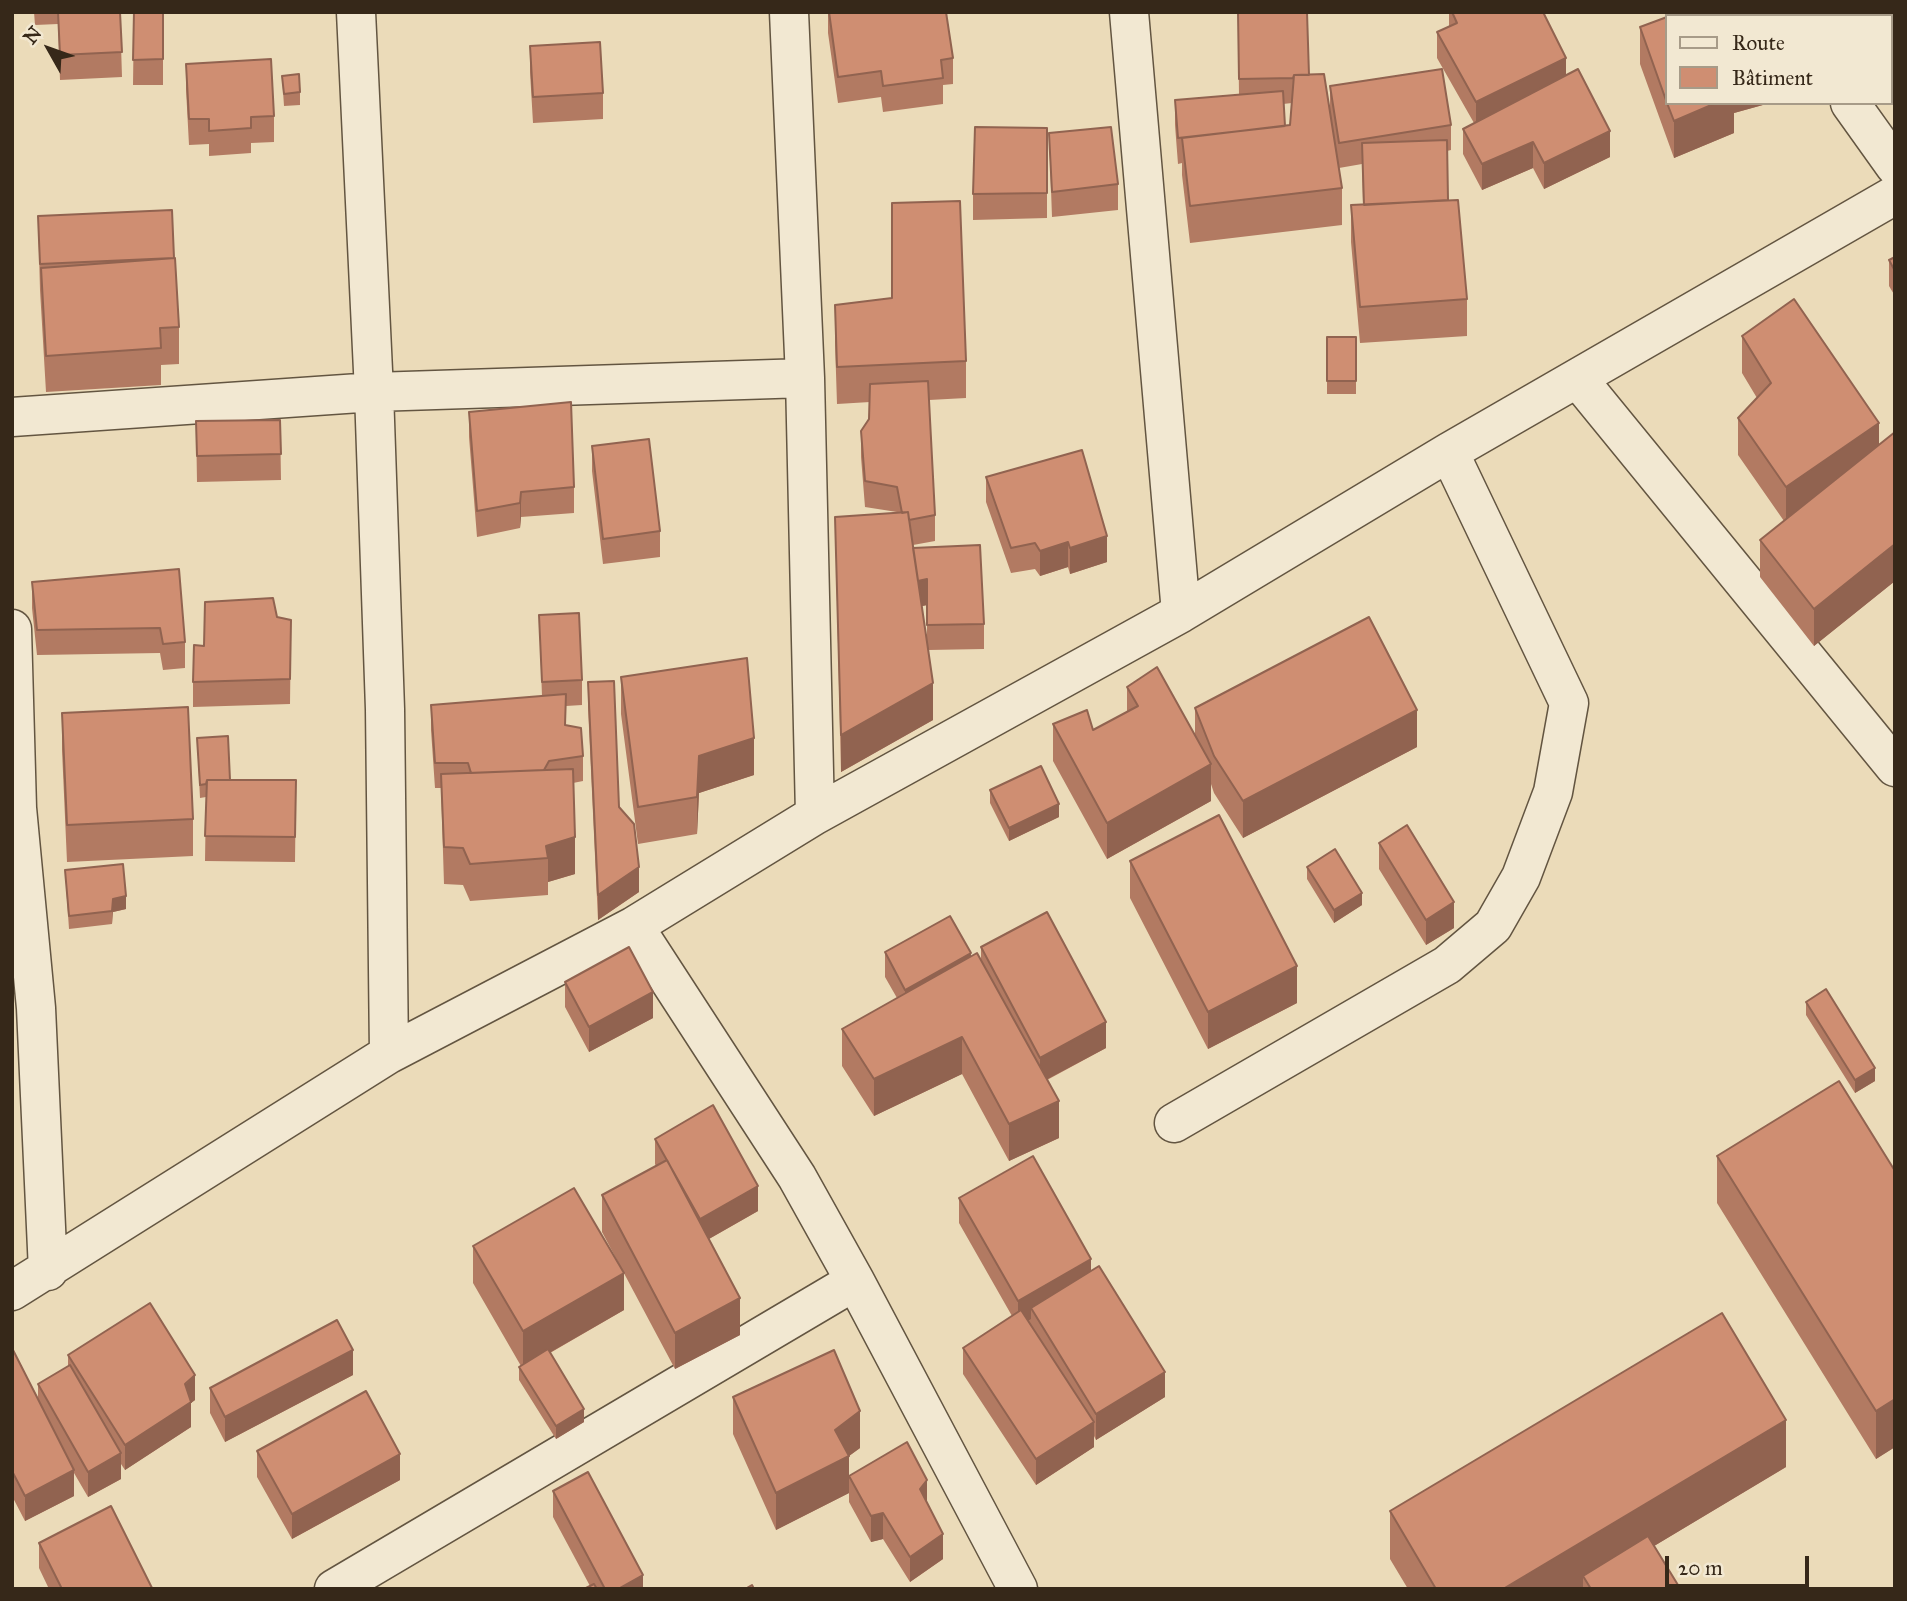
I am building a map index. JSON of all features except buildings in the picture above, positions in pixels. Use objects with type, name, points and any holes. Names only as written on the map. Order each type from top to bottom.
[{"type":"street","points":[[356,12],[374,392],[385,709],[389,1054]]},
{"type":"street","points":[[789,12],[805,378],[815,815]]},
{"type":"street","points":[[1129,12],[1181,613]]},
{"type":"street","points":[[1851,105],[1895,166]]},
{"type":"street","points":[[12,1291],[389,1054],[634,926],[815,815],[1181,613],[1449,452],[1895,195]]},
{"type":"street","points":[[12,417],[374,392],[805,378]]},
{"type":"street","points":[[1578,379],[1895,767]]},
{"type":"street","points":[[1174,1123],[1447,965],[1493,926],[1521,877],[1553,792],[1569,704],[1449,452]]},
{"type":"street","points":[[12,629],[17,808],[36,1009],[48,1270]]},
{"type":"street","points":[[634,926],[797,1177],[1018,1589]]},
{"type":"street","points":[[334,1589],[855,1281]]}]
